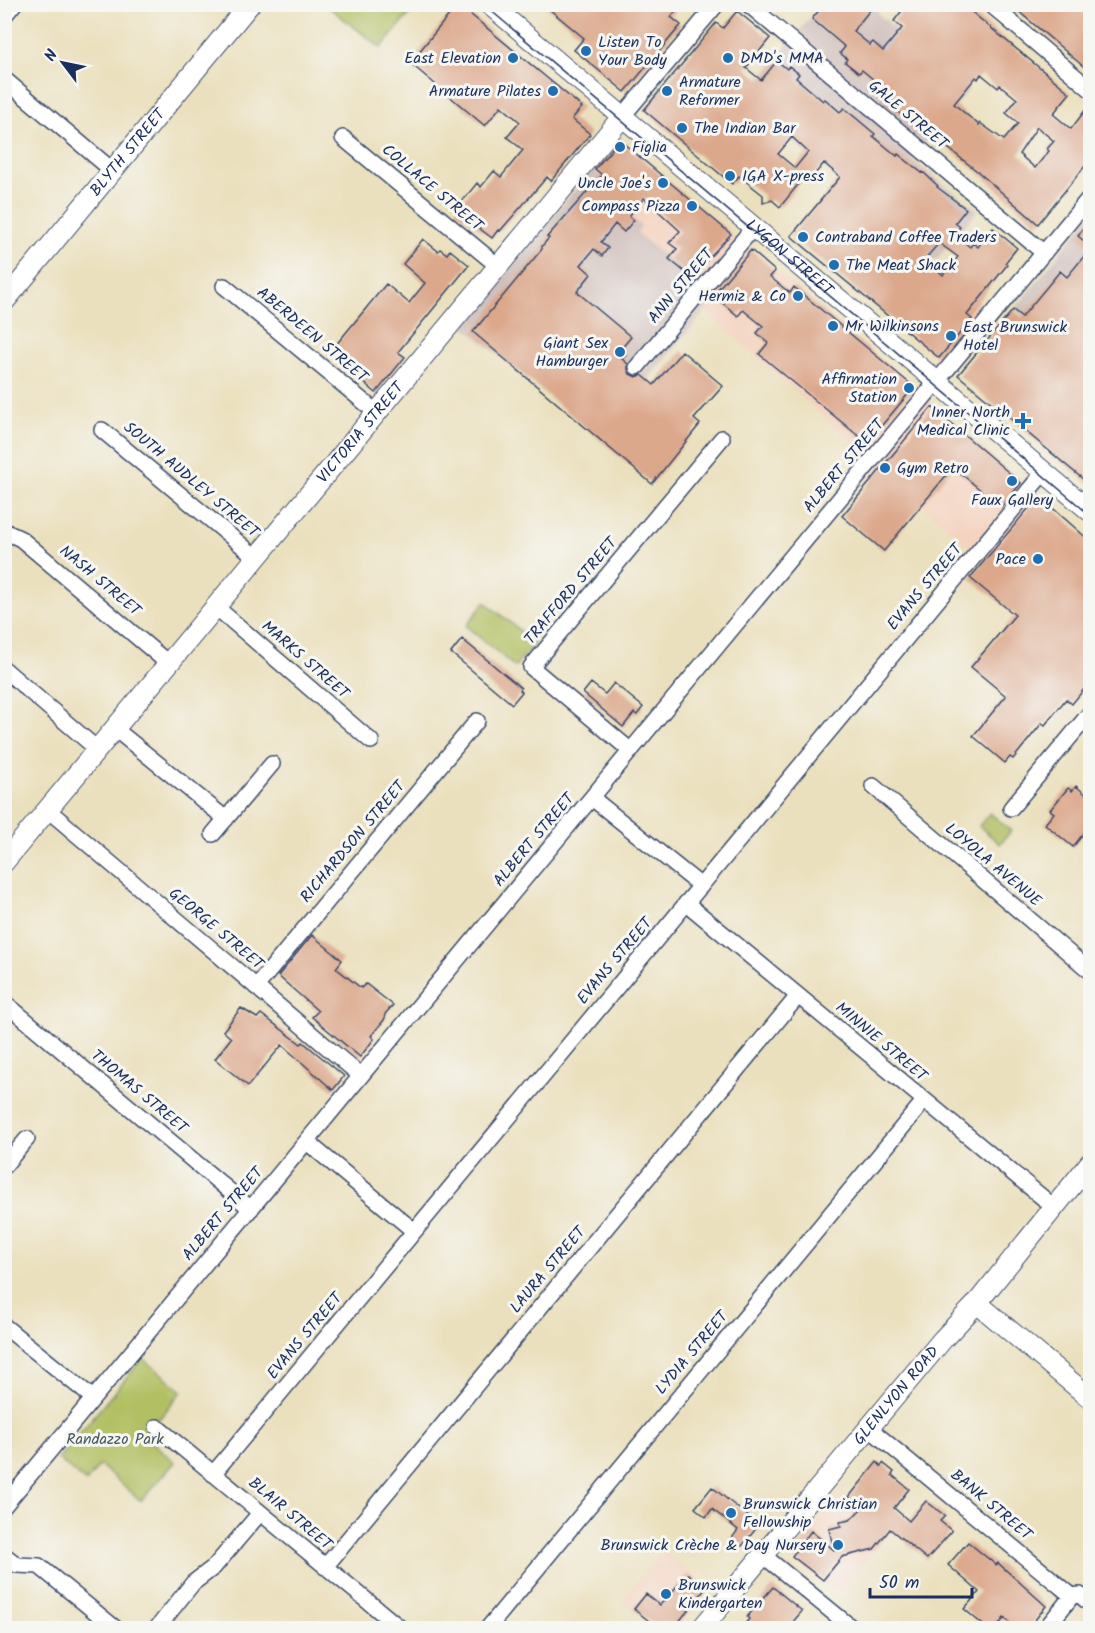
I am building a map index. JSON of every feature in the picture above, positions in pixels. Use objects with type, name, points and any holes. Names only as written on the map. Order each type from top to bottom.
[{"type":"street","points":[[4,16],[14,4]]},
{"type":"street","name":"BLYTH STREET","points":[[6,298],[250,4]]},
{"type":"street","name":"LYGON STREET","points":[[489,4],[1090,511]]},
{"type":"street","name":"VICTORIA STREET","points":[[4,862],[717,4]]},
{"type":"street","name":"GALE STREET","points":[[748,4],[1044,253]]},
{"type":"street","points":[[990,4],[1090,89]]},
{"type":"street","points":[[4,79],[113,171]]},
{"type":"street","name":"COLLACE STREET","points":[[343,138],[498,266]]},
{"type":"street","name":"ALBERT STREET","points":[[4,1506],[1090,197]]},
{"type":"street","name":"ANN STREET","points":[[637,367],[753,228]]},
{"type":"street","name":"ABERDEEN STREET","points":[[224,286],[376,412]]},
{"type":"street","name":"SOUTH AUDLEY STREET","points":[[102,430],[257,558]]},
{"type":"street","name":"TRAFFORD STREET","points":[[631,751],[531,667],[723,438]]},
{"type":"street","name":"EVANS STREET","points":[[213,1474],[1044,472]]},
{"type":"street","name":"NASH STREET","points":[[4,531],[21,539],[169,664]]},
{"type":"street","name":"MARKS STREET","points":[[216,607],[371,741]]},
{"type":"street","points":[[4,669],[98,750]]},
{"type":"street","points":[[1011,808],[1090,713]]},
{"type":"street","name":"RICHARDSON STREET","points":[[256,987],[477,721]]},
{"type":"street","points":[[115,729],[226,819]]},
{"type":"street","points":[[213,834],[272,764]]},
{"type":"street","name":"LOYOLA AVENUE","points":[[873,786],[1090,971]]},
{"type":"street","points":[[592,798],[701,886]]},
{"type":"street","name":"GEORGE STREET","points":[[48,810],[361,1076]]},
{"type":"street","name":"MINNIE STREET","points":[[686,903],[1054,1207]]},
{"type":"street","name":"LAURA STREET","points":[[325,1567],[798,996]]},
{"type":"street","name":"THOMAS STREET","points":[[4,1002],[251,1209]]},
{"type":"street","name":"LYDIA STREET","points":[[488,1629],[924,1101]]},
{"type":"street","points":[[4,1166],[27,1139]]},
{"type":"street","points":[[307,1142],[414,1231]]},
{"type":"street","name":"GLENLYON ROAD","points":[[702,1629],[1054,1207],[1087,1176]]},
{"type":"street","points":[[976,1303],[1090,1398]]},
{"type":"street","points":[[4,1326],[93,1398]]},
{"type":"street","name":"BLAIR STREET","points":[[157,1427],[400,1629]]},
{"type":"street","name":"BANK STREET","points":[[870,1429],[1072,1596],[1080,1595],[1090,1604]]},
{"type":"street","points":[[157,1629],[193,1582],[214,1566],[260,1513]]},
{"type":"street","points":[[4,1555],[16,1565],[39,1566],[115,1629]]},
{"type":"street","points":[[764,1556],[852,1629]]},
{"type":"street","points":[[1046,1629],[1072,1596]]},
{"type":"shaded area","points":[[821,5],[884,5],[877,13],[969,90],[911,159],[978,210],[935,261],[742,99]]},
{"type":"shaded area","points":[[618,138],[877,356],[1090,540],[1090,655],[705,311],[715,299],[637,233],[612,201],[619,191],[592,169]]},
{"type":"shaded area","points":[[592,169],[619,192],[612,201],[641,226],[637,233],[715,299],[599,438],[463,326]]},
{"type":"shaded area","points":[[1090,215],[1090,372],[1015,309]]},
{"type":"shaded area","points":[[959,283],[995,313],[948,369],[913,339]]},
{"type":"shaded area","name":"Brunswick Crèche & Day Nursery","points":[[839,1496],[887,1535],[837,1595],[789,1556]]},
{"type":"shaded area","name":"Brunswick Kindergarten","points":[[662,1550],[710,1588],[678,1628],[658,1628],[622,1600]]},
{"type":"green space","points":[[326,5],[417,5],[381,48]]},
{"type":"green space","points":[[485,602],[535,643],[515,667],[466,626]]},
{"type":"green space","points":[[990,813],[1011,831],[1000,844],[979,826]]},
{"type":"green space","name":"Randazzo Park","points":[[143,1358],[182,1391],[145,1436],[175,1462],[141,1501],[100,1465],[86,1482],[58,1459]]},
{"type":"building","points":[[458,4],[582,107],[572,119],[590,134],[551,181],[547,177],[492,238],[455,210],[477,183],[481,187],[494,171],[501,177],[523,150],[507,137],[520,122],[501,106],[485,126],[410,63]]},
{"type":"building","points":[[543,4],[681,4],[671,17],[681,25],[625,92],[574,50],[584,38]]},
{"type":"building","points":[[824,4],[864,4],[870,10],[853,31],[870,45],[873,42],[883,51],[902,28],[894,21],[907,4],[962,4],[1070,93],[1053,114],[1071,129],[1090,104],[1090,160],[1038,224],[977,171],[929,133],[927,136],[880,97],[886,90],[862,70],[859,73],[845,62],[847,59],[840,53],[845,47],[812,19]],"holes":[[[981,74],[998,88],[1000,85],[1017,99],[1006,113],[1018,123],[1004,140],[980,123],[979,125],[954,104]],[[1037,127],[1054,141],[1035,168],[1019,154]]]},
{"type":"building","points":[[1010,4],[1090,4],[1090,72]]},
{"type":"building","points":[[737,11],[770,38],[746,68],[761,80],[777,61],[787,69],[789,66],[799,74],[796,78],[823,101],[825,99],[840,112],[844,108],[897,156],[898,154],[923,172],[937,187],[966,209],[955,223],[960,227],[954,234],[970,247],[973,243],[978,247],[993,228],[1017,248],[1005,263],[1007,265],[967,315],[972,319],[939,358],[791,236],[840,177],[824,163],[810,180],[805,176],[780,207],[772,200],[763,203],[763,195],[739,176],[732,184],[644,110],[716,23],[723,28]],"holes":[[[792,137],[808,152],[795,168],[778,154]],[[939,243],[958,257],[943,275],[925,259]]]},
{"type":"building","points":[[622,142],[731,234],[691,277],[669,259],[677,249],[669,243],[680,231],[644,198],[629,216],[634,220],[624,232],[615,224],[601,242],[608,248],[602,256],[594,249],[581,265],[591,274],[577,292],[631,337],[620,350],[626,355],[622,359],[628,364],[630,374],[636,377],[642,375],[654,385],[682,351],[723,386],[694,419],[700,424],[652,484],[473,332],[542,249],[549,238],[547,237],[602,175],[595,169],[617,143]]},
{"type":"building","points":[[1090,220],[1090,246],[1078,236]]},
{"type":"building","points":[[423,239],[438,251],[440,249],[447,254],[450,250],[469,265],[398,352],[405,357],[376,393],[348,369],[353,362],[335,346],[386,284],[409,303],[425,283],[403,264]]},
{"type":"building","points":[[1090,249],[1090,485],[958,375],[1013,310],[1022,317],[1060,271],[1067,277]]},
{"type":"building","points":[[751,250],[775,271],[770,277],[790,293],[794,287],[914,387],[867,443],[759,354],[768,343],[757,333],[763,326],[743,310],[738,316],[713,295]]},
{"type":"building","points":[[932,407],[1021,483],[1001,507],[953,467],[884,551],[842,516]]},
{"type":"building","points":[[1039,496],[1090,541],[1090,682],[1072,704],[1066,699],[1045,725],[1042,723],[1013,759],[1010,757],[1005,763],[973,736],[1006,696],[971,667],[1015,615],[970,578]]},
{"type":"building","points":[[462,639],[521,688],[522,692],[512,704],[451,653]]},
{"type":"building","points":[[591,683],[605,694],[614,683],[643,707],[637,715],[634,713],[623,727],[583,693]]},
{"type":"building","points":[[1076,786],[1090,798],[1090,825],[1073,847],[1045,824],[1054,813],[1050,810],[1068,788],[1072,791]]},
{"type":"building","points":[[312,935],[342,960],[336,968],[361,988],[366,984],[393,1005],[371,1036],[374,1039],[360,1057],[312,1017],[318,1011],[278,976]]},
{"type":"building","points":[[241,1008],[257,1018],[261,1014],[301,1044],[303,1042],[344,1076],[333,1090],[282,1045],[248,1086],[215,1059],[231,1038],[223,1031]]},
{"type":"building","points":[[877,1462],[881,1466],[883,1463],[894,1472],[892,1475],[909,1489],[894,1508],[909,1521],[926,1501],[945,1516],[940,1521],[952,1531],[927,1559],[890,1529],[874,1549],[842,1557],[823,1580],[792,1556],[811,1531],[834,1550],[829,1529],[841,1526],[840,1522],[850,1520],[860,1510],[850,1502],[852,1500],[849,1497]]},
{"type":"building","name":"Brunswick Christian Fellowship","points":[[712,1487],[759,1525],[742,1546],[732,1538],[738,1530],[712,1509],[706,1517],[695,1508]]},
{"type":"building","points":[[968,1542],[996,1565],[998,1563],[1046,1606],[1028,1629],[1017,1629],[1004,1618],[996,1629],[988,1629],[964,1609],[979,1592],[948,1565]]},
{"type":"building","points":[[688,1574],[706,1588],[673,1629],[659,1629],[634,1609],[646,1594],[660,1605]]},
{"type":"building","points":[[773,1587],[802,1611],[787,1629],[741,1629],[749,1619],[747,1617]]},
{"type":"tram line","points":[[483,4],[1090,515]]},
{"type":"place","name":"Listen To Your Body","points":[[586,51]]},
{"type":"place","name":"East Elevation","points":[[513,58]]},
{"type":"place","name":"DMD's MMA","points":[[728,58]]},
{"type":"place","name":"Armature Pilates","points":[[553,91]]},
{"type":"place","name":"Armature Reformer","points":[[667,91]]},
{"type":"place","name":"The Indian Bar","points":[[682,128]]},
{"type":"place","name":"Figlia","points":[[620,147]]},
{"type":"place","name":"IGA X-press","points":[[730,176]]},
{"type":"place","name":"Uncle Joe's","points":[[663,183]]},
{"type":"place","name":"Compass Pizza","points":[[692,206]]},
{"type":"place","name":"Contraband Coffee Traders","points":[[803,237]]},
{"type":"place","name":"The Meat Shack","points":[[834,265]]},
{"type":"place","name":"Hermiz & Co","points":[[798,296]]},
{"type":"place","name":"Mr Wilkinsons","points":[[833,326]]},
{"type":"place","name":"East Brunswick Hotel","points":[[951,336]]},
{"type":"place","name":"Giant Sex Hamburger","points":[[620,352]]},
{"type":"place","name":"Affirmation Station","points":[[909,388]]},
{"type":"place","name":"Inner North Medical Clinic","points":[[1023,421]]},
{"type":"place","name":"Gym Retro","points":[[885,468]]},
{"type":"place","name":"Faux Gallery","points":[[1012,481]]},
{"type":"place","name":"Pace","points":[[1038,559]]},
{"type":"place","name":"Brunswick Christian Fellowship","points":[[731,1513]]},
{"type":"place","name":"Brunswick Crèche & Day Nursery","points":[[838,1545]]},
{"type":"place","name":"Brunswick Kindergarten","points":[[666,1594]]}]
